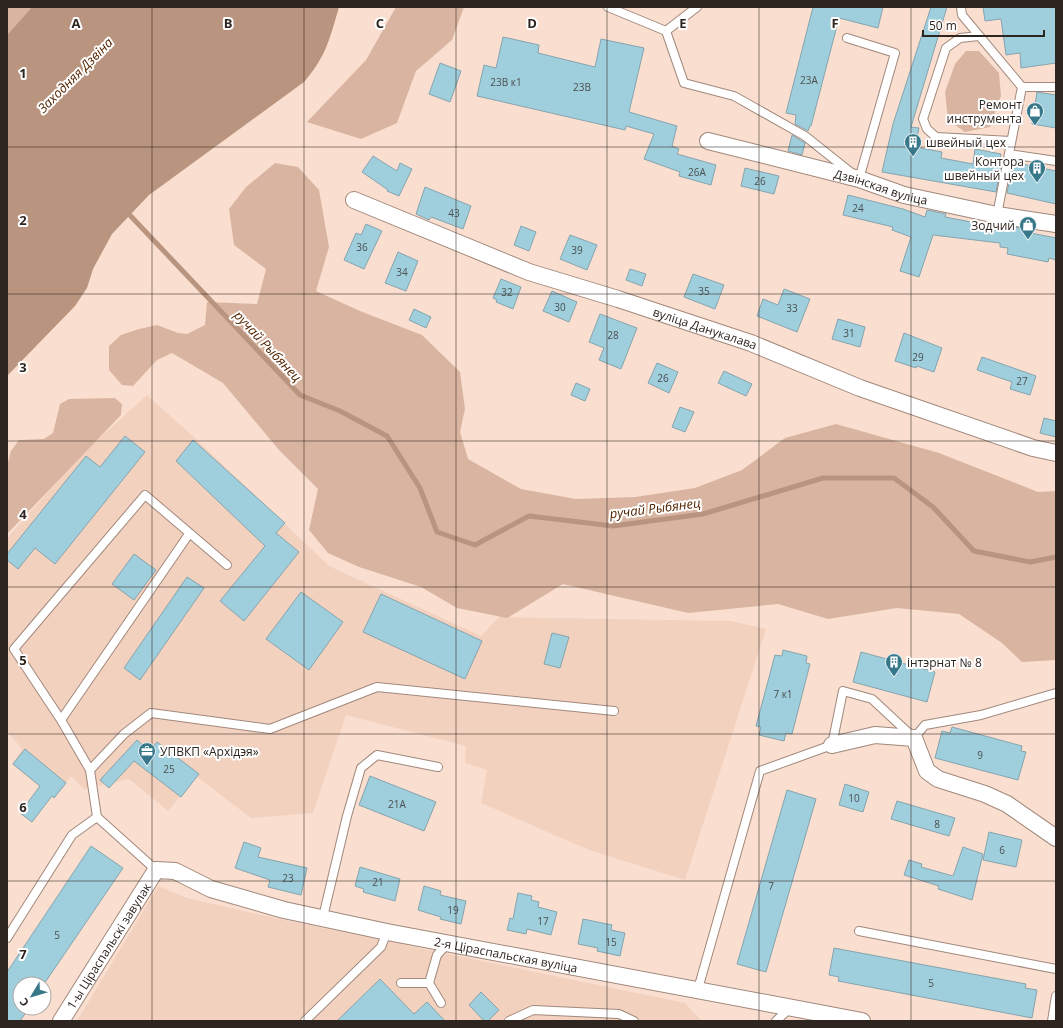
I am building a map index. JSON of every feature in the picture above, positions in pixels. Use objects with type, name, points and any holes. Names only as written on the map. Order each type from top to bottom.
[{"type":"street","name":"Дзвінская вуліца","points":[[708,141],[859,178],[904,195],[997,215],[1056,224]]},
{"type":"street","name":"вуліца Данукалава","points":[[354,200],[529,272],[618,299],[751,343],[860,388],[1033,448],[1056,453]]},
{"type":"street","points":[[832,745],[875,735],[914,738],[927,771],[938,779],[985,794],[1007,804],[1055,839]]},
{"type":"street","name":"2-я Ціраспальская вуліца","points":[[156,870],[175,871],[211,889],[284,910],[323,917],[387,932],[613,975],[698,989],[862,1021]]},
{"type":"street","name":"1-ы Ціраспальскі завулак","points":[[61,1021],[156,870]]},
{"type":"lane","points":[[608,7],[666,31],[684,83],[734,96],[805,136],[859,178],[895,53],[847,38]]},
{"type":"lane","points":[[666,31],[697,7]]},
{"type":"lane","points":[[961,7],[962,15],[1022,86],[1056,87]]},
{"type":"lane","points":[[979,36],[960,38],[946,48],[923,119],[927,129],[936,137],[1011,141]]},
{"type":"lane","points":[[997,215],[1022,86]]},
{"type":"lane","points":[[1009,154],[1056,160]]},
{"type":"lane","points":[[156,870],[97,817],[90,770],[61,720],[14,650],[145,495],[227,565]]},
{"type":"lane","points":[[61,720],[190,534]]},
{"type":"lane","points":[[90,770],[124,734],[151,713],[270,729],[377,687],[614,711]]},
{"type":"lane","points":[[698,989],[760,771],[832,745],[843,692],[872,699],[914,738],[925,726],[981,715],[1056,693]]},
{"type":"lane","points":[[323,917],[347,816],[361,768],[377,755],[438,767]]},
{"type":"lane","points":[[7,938],[72,835],[97,817]]},
{"type":"lane","points":[[859,931],[1056,969]]},
{"type":"lane","points":[[305,1021],[381,947],[387,932]]},
{"type":"lane","points":[[441,1003],[429,982],[436,955],[448,943]]},
{"type":"lane","points":[[401,983],[429,982]]},
{"type":"lane","points":[[1052,1021],[1056,996]]},
{"type":"lane","points":[[776,1021],[791,1007]]},
{"type":"lane","points":[[509,1021],[533,1010],[619,1014],[634,1021]]},
{"type":"shaded area","points":[[7,7],[32,7],[7,35]]},
{"type":"shaded area","points":[[396,7],[464,7],[452,40],[416,71],[397,123],[361,139],[307,122],[366,60]]},
{"type":"shaded area","points":[[966,51],[979,51],[999,73],[1001,96],[990,127],[965,132],[948,120],[945,92],[955,64]]},
{"type":"shaded area","points":[[275,163],[298,167],[319,190],[329,247],[316,291],[360,311],[422,335],[460,372],[465,409],[460,432],[468,459],[521,489],[576,499],[635,497],[695,488],[742,470],[785,438],[836,424],[939,453],[1038,492],[1056,491],[1056,660],[1022,662],[1002,643],[959,614],[897,608],[828,619],[778,604],[688,613],[563,584],[507,618],[457,608],[421,587],[359,567],[328,553],[309,530],[318,489],[279,450],[223,383],[172,353],[157,360],[133,386],[122,385],[109,370],[109,346],[121,335],[157,325],[178,333],[187,334],[205,325],[207,302],[257,304],[266,269],[234,245],[229,209],[246,187]]},
{"type":"shaded area","points":[[147,395],[195,438],[329,566],[481,636],[499,617],[731,621],[766,629],[685,880],[589,850],[481,803],[487,770],[465,763],[466,746],[346,715],[313,813],[251,818],[197,777],[168,811],[129,779],[84,789],[71,776],[54,799],[12,764],[22,749],[7,731],[7,538],[83,453]]},
{"type":"shaded area","points":[[115,398],[122,404],[121,415],[7,534],[7,466],[11,451],[19,440],[44,439],[53,433],[60,404],[69,399]]},
{"type":"shaded area","points":[[158,886],[187,898],[284,920],[685,1003],[702,1021],[77,1021]]},
{"type":"water","name":"Заходняя Дзвіна","points":[[32,7],[339,7],[326,47],[317,64],[304,82],[149,195],[112,234],[93,269],[87,288],[75,306],[7,376],[7,35]]},
{"type":"building","points":[[813,7],[883,7],[878,28],[839,18],[811,126],[808,131],[795,124],[796,115],[786,113]]},
{"type":"building","name":"швейный цех","points":[[931,7],[947,7],[911,127],[919,128],[915,147],[942,152],[941,158],[973,164],[975,149],[1001,154],[1000,160],[1002,160],[996,192],[882,172],[893,124]]},
{"type":"building","points":[[983,7],[1056,7],[1056,63],[1021,68],[1020,53],[1006,55],[1001,19],[985,21]]},
{"type":"building","points":[[503,37],[539,45],[538,53],[595,67],[601,39],[644,48],[629,112],[677,126],[672,146],[679,149],[677,154],[716,165],[711,185],[679,176],[680,172],[644,159],[654,134],[626,126],[625,130],[477,96],[484,65],[496,68]]},
{"type":"building","points":[[440,63],[461,71],[450,102],[429,94]]},
{"type":"building","points":[[1037,92],[1056,95],[1056,128],[1032,124]]},
{"type":"building","points":[[792,135],[805,143],[802,155],[788,151]]},
{"type":"building","points":[[373,156],[397,171],[400,163],[412,169],[399,196],[387,191],[388,190],[362,172]]},
{"type":"building","name":"Контора швейный цех","points":[[1013,162],[1056,171],[1056,204],[1007,193]]},
{"type":"building","points":[[745,168],[779,176],[774,194],[741,186]]},
{"type":"building","points":[[425,187],[471,206],[463,229],[431,217],[429,220],[416,214]]},
{"type":"building","points":[[848,195],[903,209],[925,217],[927,210],[946,214],[945,217],[1003,228],[1004,226],[1027,229],[1026,232],[1056,238],[1056,260],[1049,258],[1048,262],[1007,254],[1008,248],[1000,247],[1000,243],[933,235],[919,277],[900,271],[911,237],[892,230],[893,227],[843,215]]},
{"type":"building","points":[[366,224],[382,231],[364,269],[344,260],[356,233],[361,235]]},
{"type":"building","points":[[521,226],[536,232],[529,251],[514,245]]},
{"type":"building","points":[[570,235],[597,245],[587,270],[560,259]]},
{"type":"building","points":[[398,252],[418,261],[406,291],[385,283]]},
{"type":"building","points":[[630,269],[646,274],[642,286],[626,280]]},
{"type":"building","points":[[693,274],[724,285],[715,309],[684,297]]},
{"type":"building","points":[[501,279],[521,287],[513,309],[496,302],[497,300],[493,298]]},
{"type":"building","points":[[784,289],[810,299],[797,332],[757,316],[763,299],[778,305]]},
{"type":"building","points":[[552,291],[577,302],[569,322],[543,311]]},
{"type":"building","points":[[414,309],[431,317],[426,328],[409,320]]},
{"type":"building","points":[[600,314],[637,328],[621,369],[599,360],[604,348],[589,342]]},
{"type":"building","points":[[838,319],[865,327],[860,347],[832,339]]},
{"type":"building","points":[[904,333],[942,348],[934,372],[895,361]]},
{"type":"building","points":[[982,357],[1036,376],[1030,395],[1010,389],[1012,382],[977,370]]},
{"type":"building","points":[[657,363],[678,372],[669,393],[648,383]]},
{"type":"building","points":[[724,371],[752,384],[746,396],[718,383]]},
{"type":"building","points":[[576,383],[590,389],[585,401],[571,395]]},
{"type":"building","points":[[680,407],[694,412],[685,432],[672,427]]},
{"type":"building","points":[[1044,418],[1056,421],[1056,437],[1040,433]]},
{"type":"building","points":[[125,436],[145,452],[55,564],[35,548],[18,569],[7,560],[7,554],[86,456],[100,467]]},
{"type":"building","points":[[193,440],[285,523],[276,533],[299,552],[244,621],[220,601],[265,546],[176,461]]},
{"type":"building","points":[[134,554],[156,570],[134,600],[112,584]]},
{"type":"building","points":[[187,577],[204,588],[140,680],[124,668]]},
{"type":"building","points":[[301,592],[343,622],[309,670],[266,639]]},
{"type":"building","points":[[381,594],[482,641],[465,679],[363,632]]},
{"type":"building","points":[[552,633],[569,637],[560,668],[544,664]]},
{"type":"building","points":[[783,650],[807,656],[806,663],[810,664],[792,734],[786,733],[784,741],[759,735],[761,727],[756,726],[775,655],[782,656]]},
{"type":"building","name":"інтэрнат № 8","points":[[861,652],[935,672],[927,702],[853,682]]},
{"type":"building","points":[[952,727],[1022,746],[1021,751],[1026,752],[1018,780],[935,758],[942,731],[950,733]]},
{"type":"building","points":[[137,740],[149,751],[157,742],[199,774],[181,797],[134,761],[109,788],[100,780]]},
{"type":"building","points":[[25,749],[66,783],[54,798],[52,796],[32,822],[20,813],[40,786],[13,764]]},
{"type":"building","points":[[370,776],[436,802],[424,831],[359,805]]},
{"type":"building","points":[[845,784],[869,792],[863,812],[839,805]]},
{"type":"building","points":[[787,790],[816,799],[766,972],[737,964]]},
{"type":"building","points":[[897,801],[955,818],[949,836],[891,819]]},
{"type":"building","points":[[989,832],[1022,840],[1016,867],[983,860]]},
{"type":"building","points":[[244,842],[261,848],[258,857],[307,868],[301,895],[268,887],[270,880],[235,868]]},
{"type":"building","points":[[91,846],[123,868],[49,976],[12,976],[12,1016],[23,1016],[20,1021],[7,1021],[7,972]]},
{"type":"building","points":[[963,847],[983,854],[972,900],[938,889],[939,886],[904,875],[909,860],[922,864],[921,867],[953,876]]},
{"type":"building","points":[[360,867],[400,879],[395,901],[363,892],[364,889],[355,886]]},
{"type":"building","points":[[424,886],[441,891],[440,895],[466,901],[461,924],[440,919],[441,917],[418,910]]},
{"type":"building","points":[[518,893],[532,896],[531,900],[539,902],[538,907],[557,912],[551,935],[527,929],[526,934],[507,930],[510,918],[513,919]]},
{"type":"building","points":[[583,919],[612,925],[611,930],[625,933],[620,956],[597,951],[598,948],[578,944]]},
{"type":"building","points":[[834,948],[1026,984],[1025,988],[1037,990],[1032,1018],[838,981],[839,977],[829,975]]},
{"type":"building","points":[[380,979],[414,1014],[427,1002],[445,1021],[337,1021]]},
{"type":"building","points":[[481,992],[499,1010],[488,1021],[484,1021],[469,1005]]},
{"type":"waterway","name":"ручай Рыбянец","points":[[125,210],[300,395],[340,411],[387,436],[420,488],[437,532],[475,545],[529,516],[613,526],[703,514],[823,478],[894,478],[933,507],[974,551],[1030,562],[1056,557]]},
{"type":"place","name":"Ремонт инструмента","points":[[1035,126]]},
{"type":"place","name":"швейный цех","points":[[913,157]]},
{"type":"place","name":"Контора швейный цех","points":[[1037,183]]},
{"type":"place","name":"Зодчий","points":[[1028,240]]},
{"type":"place","name":"інтэрнат № 8","points":[[894,677]]},
{"type":"place","name":"УПВКП «Архідэя»","points":[[147,766]]}]
